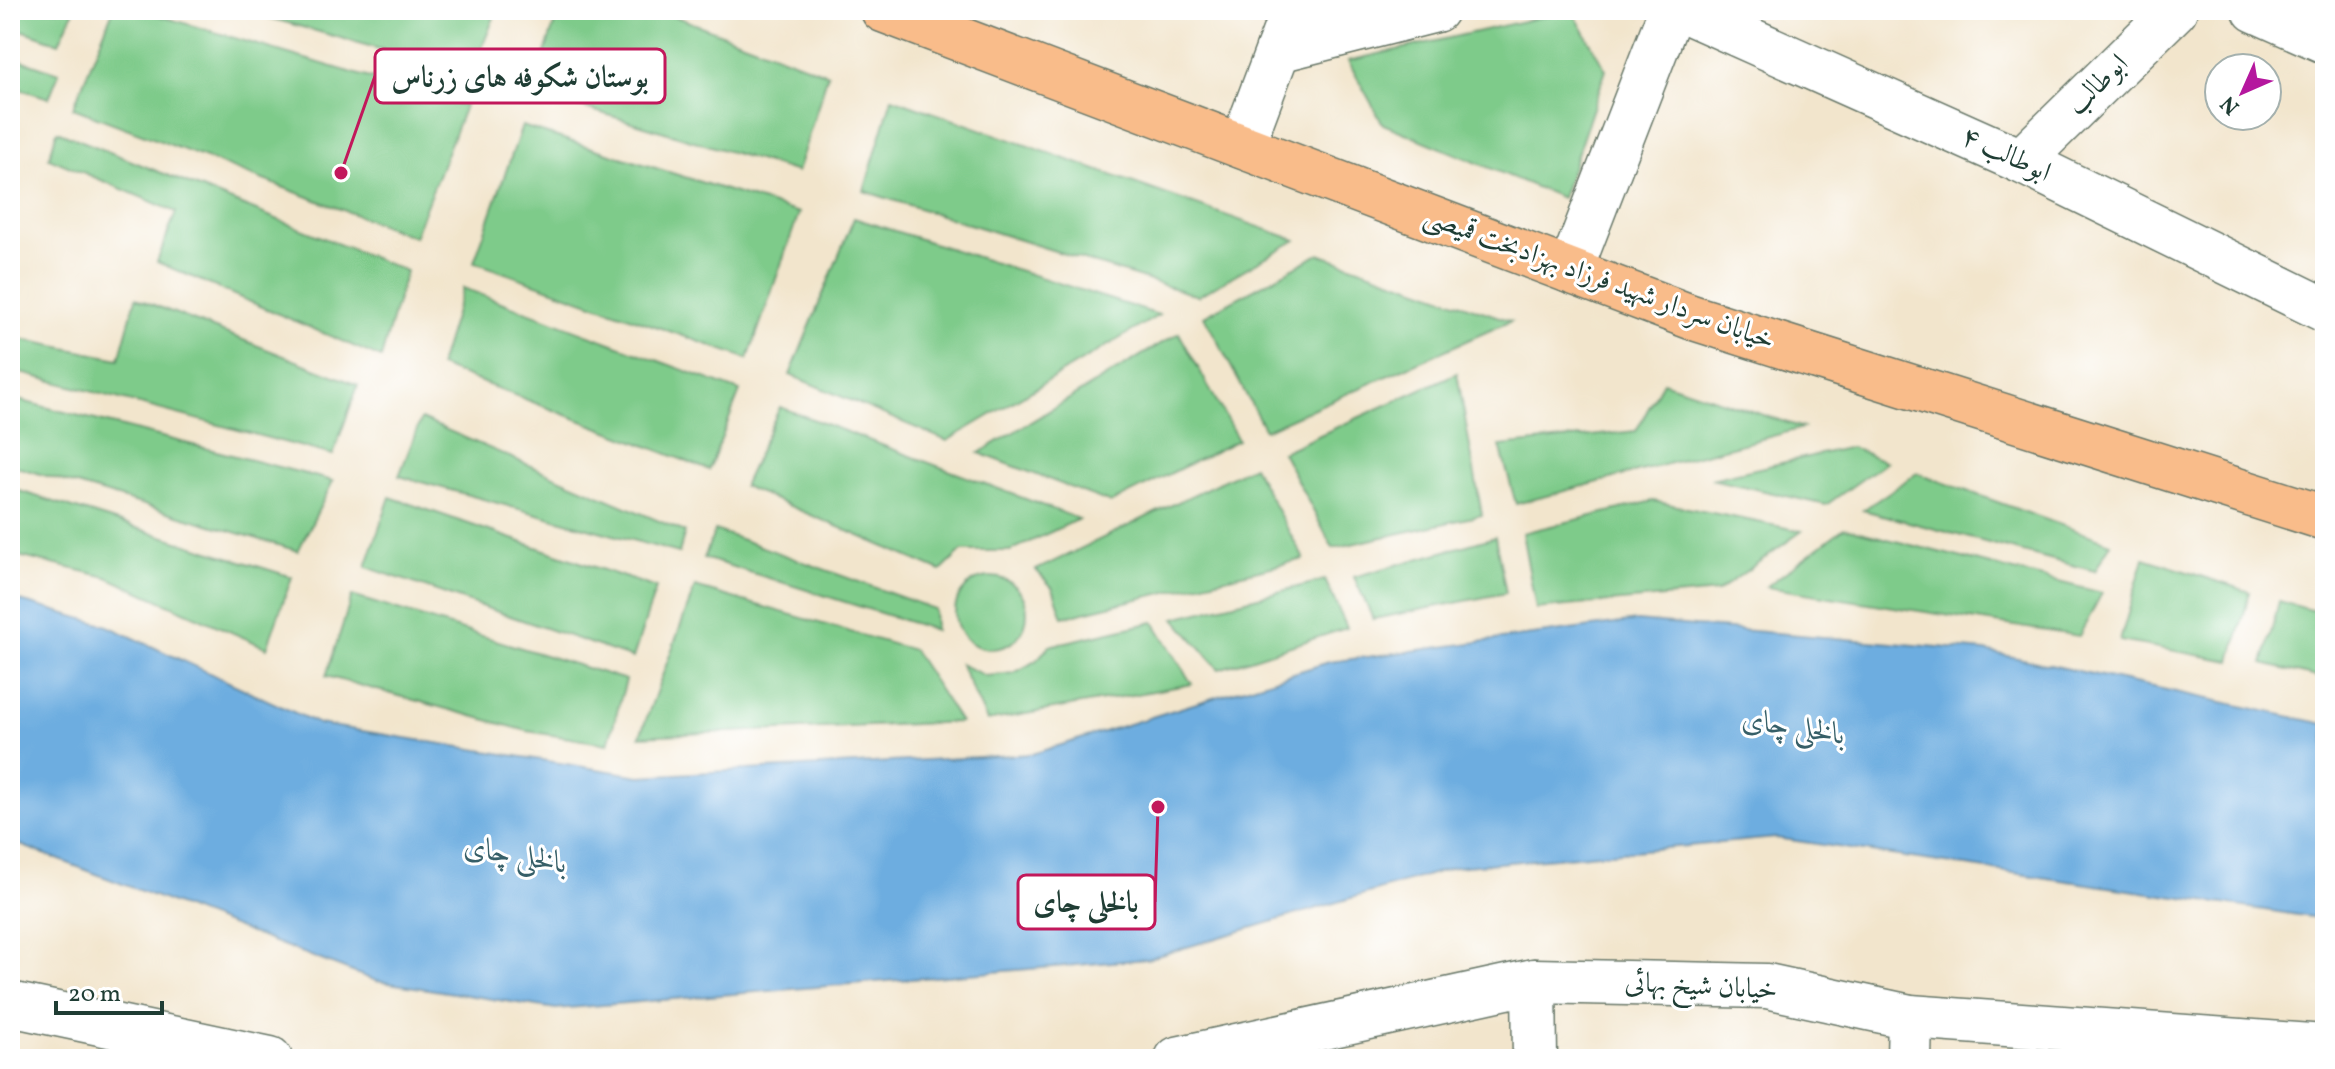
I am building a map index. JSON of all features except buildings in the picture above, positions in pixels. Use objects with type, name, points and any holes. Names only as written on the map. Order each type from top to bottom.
[{"type":"main road","name":"خیابان سردار شهید فرزاد بهزاد‌بخت قمیصی","points":[[883,10],[1691,317],[2325,518]]},
{"type":"street","points":[[1242,146],[1286,30],[1436,10]]},
{"type":"street","points":[[1570,271],[1671,10]]},
{"type":"street","name":"ابوطالب ۴","points":[[1683,10],[2021,161],[2325,310]]},
{"type":"street","name":"ابوطالب","points":[[2021,161],[2175,10]]},
{"type":"street","points":[[2255,10],[2325,41]]},
{"type":"street","points":[[1534,981],[1535,1059]]},
{"type":"street","name":"خیابان شیخ بهائی","points":[[1177,1059],[1534,981],[1767,986],[1909,1038],[2325,1047]]},
{"type":"street","points":[[10,989],[60,1012]]},
{"type":"street","points":[[10,1004],[60,1012],[270,1059]]},
{"type":"green space","points":[[10,10],[74,10],[59,43],[10,26]]},
{"type":"green space","points":[[113,10],[140,10],[465,106],[414,237],[73,108]]},
{"type":"green space","points":[[242,10],[497,10],[471,75]]},
{"type":"green space","points":[[559,10],[658,10],[828,74],[797,172],[532,92]]},
{"type":"green space","points":[[1572,10],[1606,70],[1562,198],[1383,124],[1348,61]]},
{"type":"green space","points":[[10,56],[59,73],[49,98],[10,86]]},
{"type":"green space","points":[[892,98],[1296,240],[1198,296],[864,191]]},
{"type":"green space","points":[[522,126],[799,213],[748,359],[474,262]]},
{"type":"green space","points":[[57,131],[406,271],[381,358],[157,262],[176,212],[49,158]]},
{"type":"green space","points":[[854,218],[1159,315],[947,441],[790,375]]},
{"type":"green space","points":[[1319,254],[1511,321],[1265,430],[1204,316]]},
{"type":"green space","points":[[463,288],[740,391],[709,470],[439,366]]},
{"type":"green space","points":[[136,298],[358,385],[333,455],[10,370],[10,337],[119,359]]},
{"type":"green space","points":[[1179,333],[1238,440],[1111,503],[979,453]]},
{"type":"green space","points":[[1457,373],[1482,515],[1333,548],[1282,452]]},
{"type":"green space","points":[[1663,382],[1803,428],[1516,504],[1500,446],[1636,431]]},
{"type":"green space","points":[[10,398],[333,481],[298,551],[10,465]]},
{"type":"green space","points":[[780,407],[1079,519],[1010,551],[962,551],[941,571],[743,486]]},
{"type":"green space","points":[[421,419],[685,532],[679,553],[399,476]]},
{"type":"green space","points":[[1851,447],[1886,462],[1826,505],[1711,479]]},
{"type":"green space","points":[[1253,466],[1304,559],[1063,617],[1053,588],[1036,570]]},
{"type":"green space","points":[[1917,473],[2111,543],[2095,571],[1863,510]]},
{"type":"green space","points":[[10,488],[292,577],[267,648],[107,577],[10,554]]},
{"type":"green space","points":[[390,497],[656,588],[633,658],[366,567]]},
{"type":"green space","points":[[1653,501],[1802,531],[1717,592],[1536,609],[1522,533]]},
{"type":"green space","points":[[1844,528],[2102,593],[2079,636],[1766,587]]},
{"type":"green space","points":[[715,530],[934,609],[935,630],[704,558]]},
{"type":"green space","points":[[1495,537],[1506,593],[1373,619],[1354,577]]},
{"type":"green space","points":[[2144,558],[2250,592],[2231,661],[2120,641]]},
{"type":"green space","points":[[984,577],[998,577],[1017,587],[1027,606],[1027,620],[1017,639],[998,649],[984,649],[965,639],[955,620],[955,606],[965,587]]},
{"type":"green space","points":[[1325,580],[1347,628],[1219,669],[1175,618]]},
{"type":"green space","points":[[695,587],[913,650],[960,722],[640,736]]},
{"type":"green space","points":[[352,596],[626,680],[608,744],[527,731],[326,676]]},
{"type":"green space","points":[[2279,601],[2325,614],[2325,679],[2263,664]]},
{"type":"green space","points":[[1154,622],[1192,684],[987,721],[960,664],[986,676],[1014,673],[1036,661],[1049,646]]},
{"type":"water","points":[[10,598],[108,626],[319,724],[640,776],[1032,754],[1329,662],[1637,621],[1985,651],[2325,724],[2325,919],[1776,838],[1455,867],[1147,959],[556,1009],[376,981],[10,841]]},
{"type":"place","name":"بوستان شکوفه های زرناس","points":[[341,173]]},
{"type":"place","name":"بالخلی چای","points":[[1158,807]]}]
